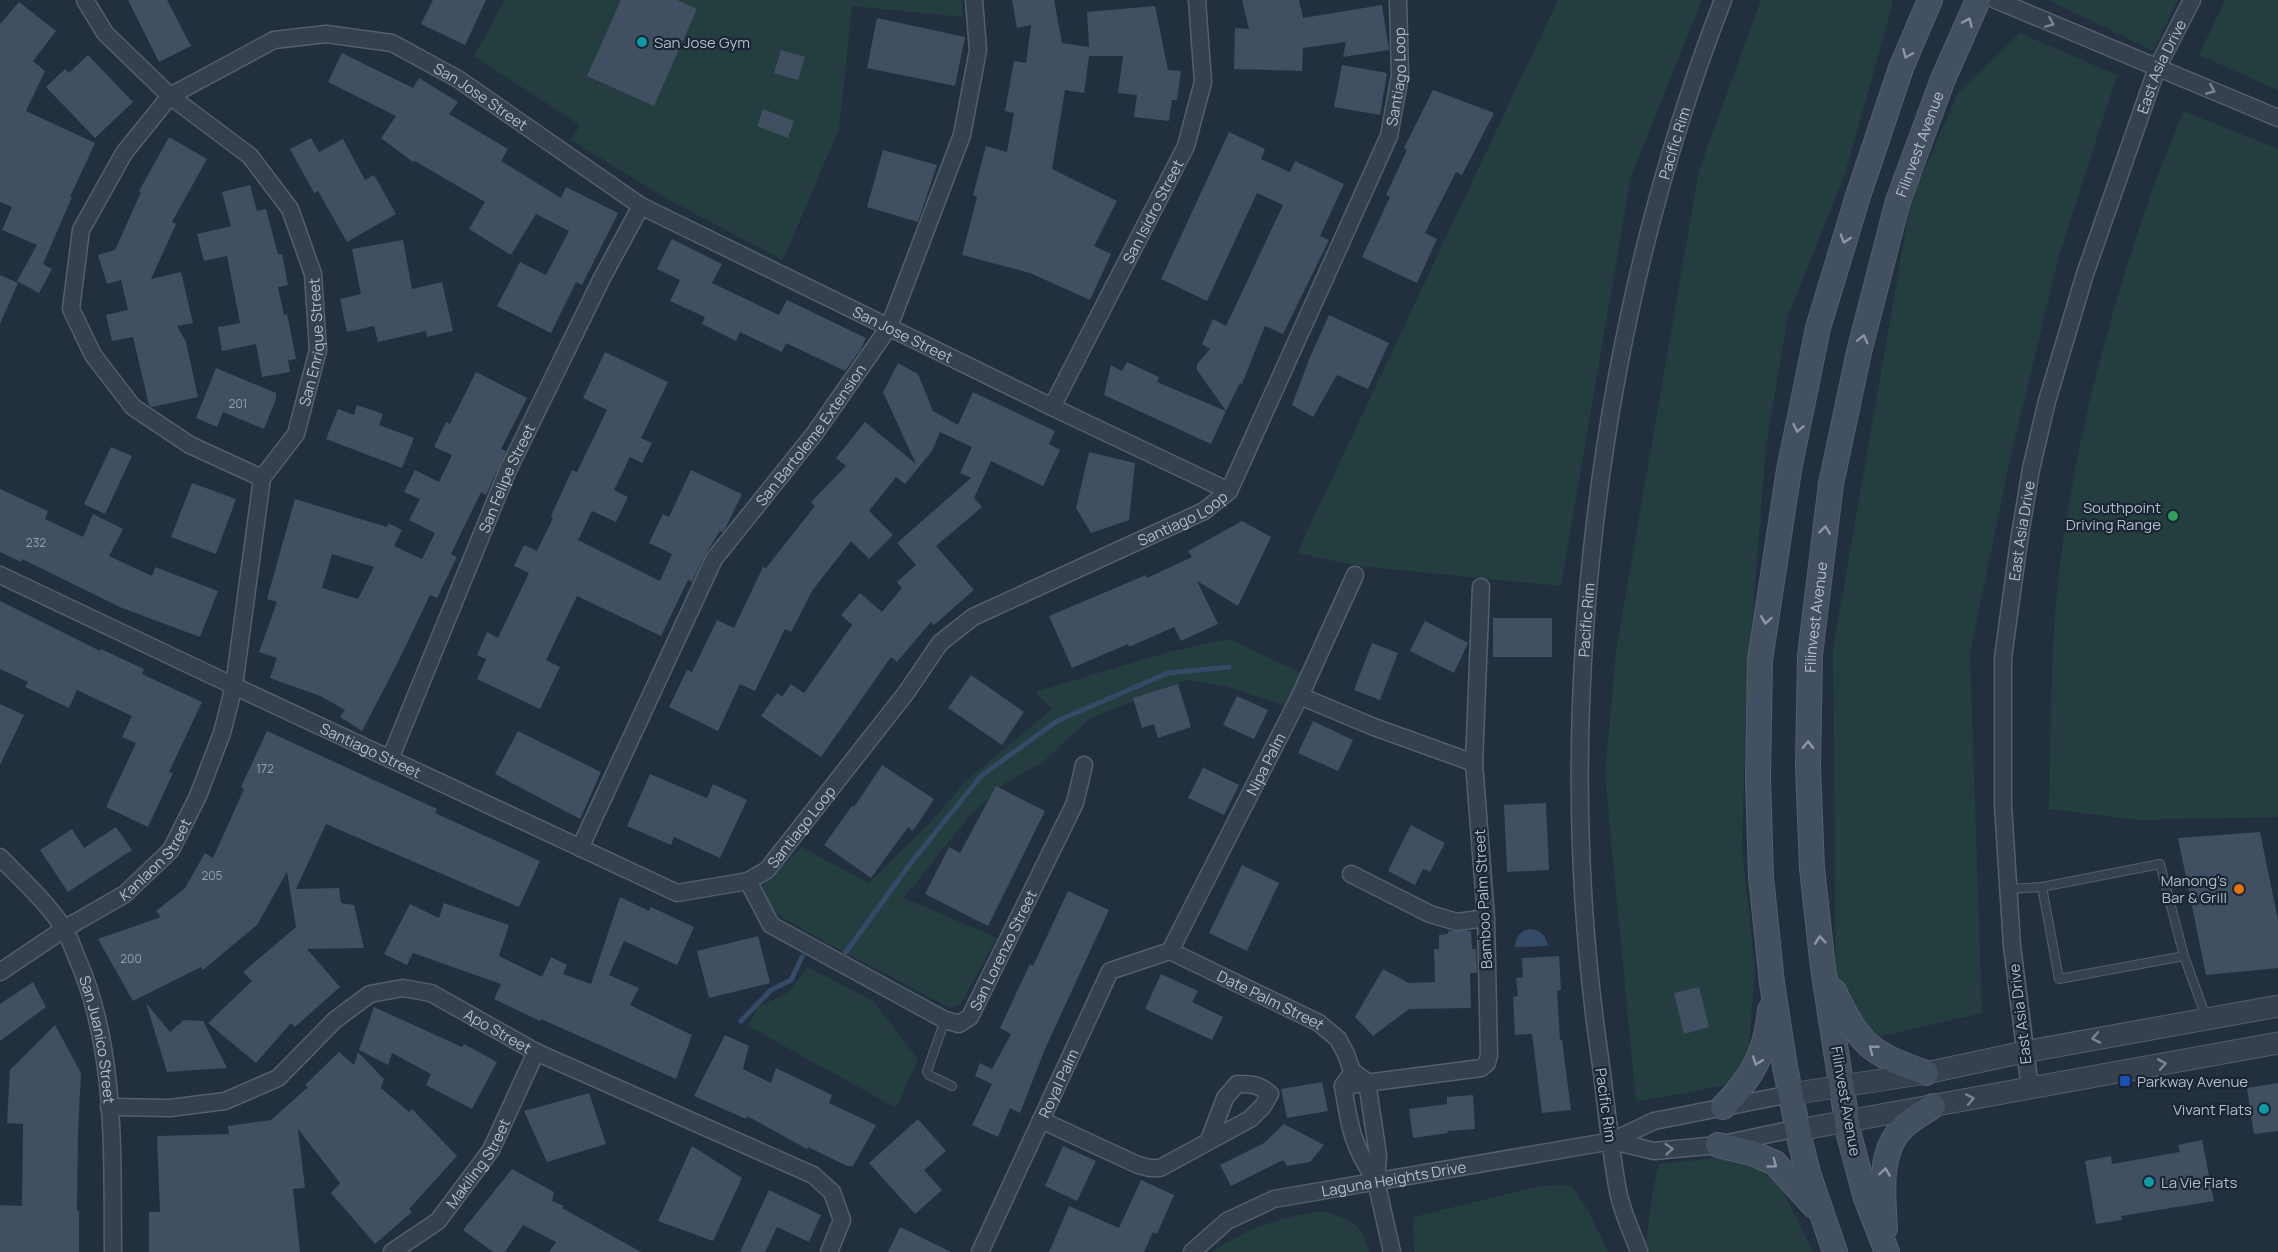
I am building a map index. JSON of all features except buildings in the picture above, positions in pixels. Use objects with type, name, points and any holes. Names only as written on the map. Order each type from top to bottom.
[{"type":"main road","points":[[1835,1252],[1808,1173],[1791,1094],[1772,983],[1761,866],[1758,778],[1760,660],[1789,470],[1821,317],[1858,196],[1898,79],[1930,0]]},
{"type":"main road","name":"Filinvest Avenue","points":[[1886,1252],[1866,1198],[1847,1122],[1823,968],[1812,868],[1808,767],[1810,655],[1831,484],[1859,352],[1898,201],[1943,79],[1978,0]]},
{"type":"main road","points":[[1823,968],[1846,1016],[1869,1048],[1884,1057],[1926,1073]]},
{"type":"main road","points":[[1723,1107],[1744,1086],[1756,1064],[1768,1027],[1772,983]]},
{"type":"main road","points":[[1886,1252],[1884,1180],[1890,1150],[1900,1130],[1933,1106]]},
{"type":"main road","points":[[1718,1145],[1752,1152],[1775,1163],[1823,1217]]},
{"type":"street","name":"San Enrique Street","points":[[85,0],[105,33],[170,96],[250,156],[290,209],[313,274],[318,350],[296,434],[262,478]]},
{"type":"street","name":"San Bartoleme Extension","points":[[580,848],[714,559],[816,433],[889,327],[962,135],[978,50],[974,0]]},
{"type":"street","name":"San Isidro Street","points":[[1052,407],[1186,146],[1203,82],[1197,0]]},
{"type":"street","name":"Santiago Loop","points":[[748,881],[767,870],[906,693],[940,643],[973,617],[1204,511],[1228,491],[1389,136],[1400,76],[1398,0]]},
{"type":"street","name":"Pacific Rim","points":[[1639,1252],[1618,1194],[1586,941],[1580,831],[1584,647],[1597,503],[1630,314],[1648,232],[1686,103],[1723,0]]},
{"type":"street","points":[[1996,0],[2278,118]]},
{"type":"street","name":"East Asia Drive","points":[[2030,1088],[2024,1052],[2007,889],[2003,805],[2003,658],[2031,469],[2047,401],[2085,274],[2157,68],[2192,0]]},
{"type":"street","name":"San Jose Street","points":[[262,478],[190,445],[133,407],[93,355],[71,309],[81,230],[124,153],[170,96],[273,40],[326,34],[392,43],[458,79],[641,206],[1228,491]]},
{"type":"street","name":"San Felipe Street","points":[[390,759],[508,470],[597,288],[641,206]]},
{"type":"street","points":[[234,686],[262,478]]},
{"type":"street","name":"Santiago Street","points":[[0,574],[677,893],[748,881]]},
{"type":"street","name":"Nipa Palm","points":[[1170,951],[1300,696],[1355,575]]},
{"type":"street","name":"Bamboo Palm Street","points":[[1343,1086],[1481,1068],[1487,1063],[1489,1055],[1486,918],[1474,763],[1481,587]]},
{"type":"street","name":"Kanlaon Street","points":[[0,972],[64,929],[125,894],[171,850],[198,796],[222,734],[234,686]]},
{"type":"street","points":[[1300,696],[1374,727],[1474,763]]},
{"type":"street","name":"San Lorenzo Street","points":[[945,1020],[959,1024],[970,1017],[1075,803],[1084,765]]},
{"type":"street","name":"San Juanico Street","points":[[0,857],[64,929],[87,980],[103,1043],[109,1107],[113,1252]]},
{"type":"street","points":[[1351,874],[1430,914],[1457,922],[1486,918]]},
{"type":"street","points":[[748,881],[771,925],[945,1020]]},
{"type":"street","name":"Date Palm Street","points":[[1170,951],[1319,1023],[1338,1039],[1347,1054],[1352,1071]]},
{"type":"street","name":"Royal Palm","points":[[980,1252],[1110,971],[1170,951]]},
{"type":"street","name":"Apo Street","points":[[109,1107],[170,1108],[225,1101],[278,1078],[335,1020],[369,994],[403,988],[431,993],[536,1052],[813,1174],[832,1192],[842,1220],[829,1252]]},
{"type":"street","points":[[1791,1094],[1926,1073],[2206,1017],[2278,1006]]},
{"type":"street","points":[[1798,1130],[2278,1043]]},
{"type":"street","name":"Makiling Street","points":[[392,1252],[438,1221],[490,1150],[536,1052]]},
{"type":"street","points":[[1376,1181],[1360,1158],[1351,1134],[1343,1086],[1352,1071],[1367,1082],[1378,1155],[1376,1181],[1392,1252]]},
{"type":"street","name":"Laguna Heights Drive","points":[[1192,1252],[1227,1221],[1274,1199],[1612,1141],[1654,1121],[1791,1094]]},
{"type":"street","points":[[1041,1120],[1150,1168],[1160,1168],[1209,1140]]},
{"type":"street","name":"Laguna Heights Drive","points":[[1612,1141],[1654,1151],[1718,1145],[1798,1130]]},
{"type":"lane","points":[[2007,889],[2042,887],[2160,864],[2184,956],[2206,1017]]},
{"type":"lane","points":[[2042,887],[2059,979],[2184,956]]},
{"type":"lane","points":[[945,1020],[927,1071],[929,1075],[952,1086]]},
{"type":"green space","points":[[505,0],[962,0],[963,17],[852,6],[839,129],[783,260],[669,200],[571,140],[580,125],[474,56]]},
{"type":"green space","points":[[1558,0],[1702,0],[1631,176],[1561,586],[1358,566],[1297,553]]},
{"type":"green space","points":[[1761,0],[1892,0],[1893,3],[1844,177],[1788,315],[1766,446],[1746,701],[1742,846],[1755,972],[1748,1055],[1727,1085],[1636,1102],[1605,776],[1616,651],[1699,170]]},
{"type":"green space","points":[[2049,0],[2178,0],[2153,51]]},
{"type":"green space","points":[[2225,0],[2278,0],[2278,90],[2199,55]]},
{"type":"green space","points":[[2020,33],[2117,75],[2059,256],[2010,459],[1970,654],[1982,1013],[1870,1039],[1836,981],[1833,649],[1911,200],[1958,93]]},
{"type":"green space","name":"Southpoint Driving Range","points":[[2183,111],[2278,149],[2278,817],[2138,820],[2049,809],[2051,692],[2059,574],[2081,438],[2115,304],[2148,204]]},
{"type":"green space","points":[[1229,639],[1301,673],[1286,706],[1225,686],[1186,680],[1089,719],[1043,762],[1005,783],[972,813],[904,898],[997,938],[960,1005],[950,1008],[829,944],[778,915],[765,899],[760,888],[801,847],[869,883],[928,825],[966,781],[1052,709],[1035,692],[1168,652]]},
{"type":"green space","points":[[808,967],[873,1001],[918,1059],[896,1108],[748,1026],[758,1006],[787,994]]},
{"type":"green space","points":[[1717,1158],[1766,1168],[1778,1181],[1813,1252],[1645,1252],[1653,1189],[1659,1164]]},
{"type":"green space","points":[[1571,1185],[1589,1212],[1608,1252],[1414,1252],[1413,1217],[1539,1186]]},
{"type":"green space","points":[[1320,1211],[1346,1219],[1358,1228],[1369,1252],[1212,1252],[1238,1236],[1264,1225]]},
{"type":"water","points":[[1529,929],[1542,934],[1548,946],[1515,947],[1519,935]]},
{"type":"waterway","points":[[846,952],[910,864],[981,776],[1057,721],[1168,673],[1229,667]]},
{"type":"waterway","points":[[741,1021],[771,990],[791,980],[802,957]]},
{"type":"place","name":"San Jose Gym","points":[[642,42]]},
{"type":"place","name":"Southpoint Driving Range","points":[[2173,516]]},
{"type":"place","name":"Manong's Bar & Grill","points":[[2239,889]]},
{"type":"place","name":"Parkway Avenue","points":[[2125,1081]]},
{"type":"place","name":"Vivant Flats","points":[[2264,1109]]},
{"type":"place","name":"La Vie Flats","points":[[2149,1182]]}]
